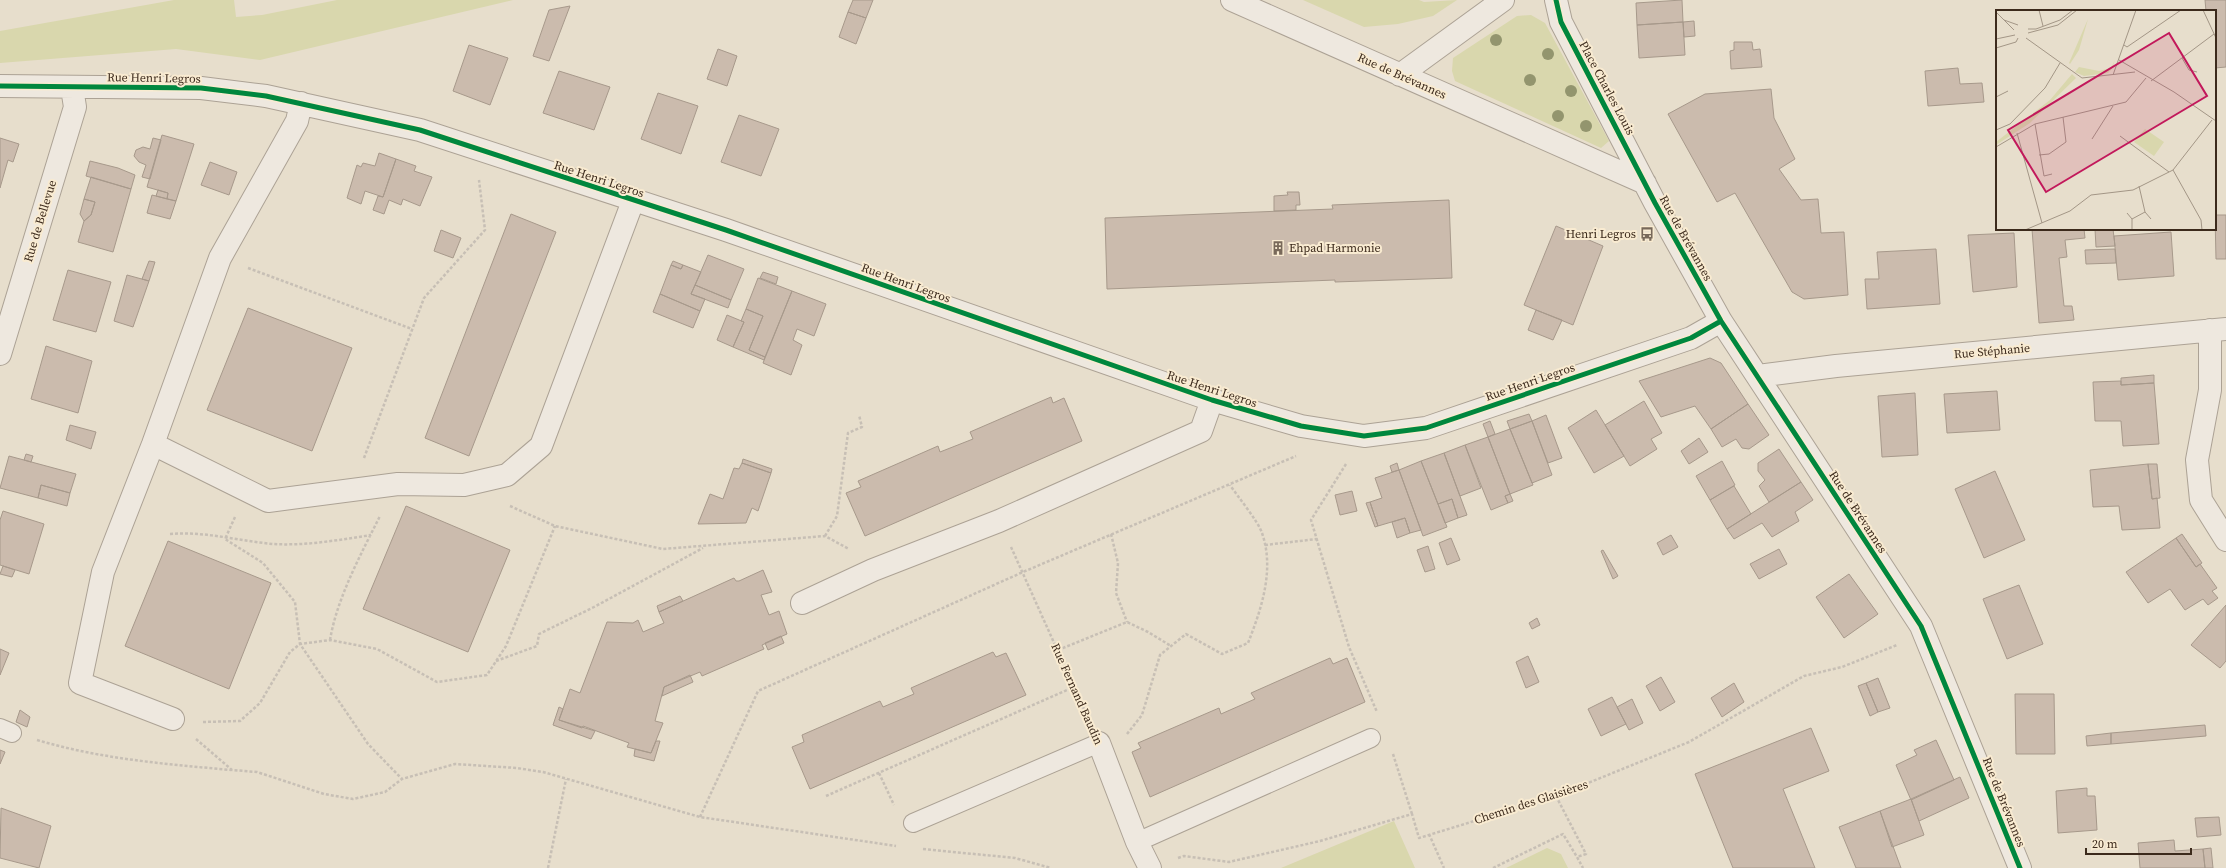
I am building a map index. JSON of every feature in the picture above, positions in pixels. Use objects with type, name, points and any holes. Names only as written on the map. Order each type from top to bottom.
[{"type":"street","name":"Rue de Brévannes","points":[[1232,0],[1645,183],[1721,321],[1921,626],[2020,868]]},
{"type":"street","points":[[1400,75],[1503,0]]},
{"type":"street","name":"Place Charles Louis","points":[[1556,0],[1561,22],[1645,183]]},
{"type":"street","name":"Rue Henri Legros","points":[[0,86],[72,88],[201,88],[266,96],[420,130],[633,201],[726,230],[1212,400],[1301,426],[1364,436],[1426,428],[1691,338],[1721,321]]},
{"type":"street","name":"Rue de Bellevue","points":[[0,354],[75,107],[72,88]]},
{"type":"street","points":[[173,719],[80,683],[103,572],[153,444],[220,258],[297,121],[301,103]]},
{"type":"street","points":[[153,444],[268,502],[398,484],[464,485],[507,475],[542,446],[633,201]]},
{"type":"street","points":[[2218,330],[2210,390],[2197,460],[2201,500],[2226,540]]},
{"type":"street","name":"Rue Stéphanie","points":[[1758,376],[1836,366],[2218,330]]},
{"type":"street","points":[[802,603],[874,570],[1000,521],[1202,431],[1212,400]]},
{"type":"street","name":"Rue Fernand Baudin","points":[[1099,743],[1137,842],[1150,868]]},
{"type":"lane","points":[[1137,842],[1370,738]]},
{"type":"lane","points":[[913,823],[1099,743]]},
{"type":"path","points":[[352,490],[424,298],[485,230],[475,148]]},
{"type":"path","points":[[220,258],[412,329]]},
{"type":"path","points":[[825,536],[837,516],[848,433],[862,427],[859,415]]},
{"type":"path","points":[[1364,436],[1311,520],[1349,647],[1380,719]]},
{"type":"path","points":[[700,817],[758,691],[1023,572],[1299,455]]},
{"type":"path","points":[[330,640],[332,626],[360,554],[398,484]]},
{"type":"path","points":[[1099,743],[1123,739],[1142,714],[1160,655],[1186,634],[1222,654],[1248,643],[1263,605],[1267,564],[1262,532],[1230,485]]},
{"type":"path","points":[[225,539],[246,491]]},
{"type":"path","points":[[506,504],[555,526],[663,549],[704,547],[825,536],[866,558],[874,570]]},
{"type":"path","points":[[173,719],[216,723],[240,721],[260,703],[290,652],[300,644],[330,640],[377,649],[437,682],[487,675],[506,646],[555,526]]},
{"type":"path","points":[[170,534],[192,532],[225,539],[275,544],[328,541],[371,535]]},
{"type":"path","points":[[1112,534],[1118,563],[1116,593],[1126,622],[1148,632],[1171,646]]},
{"type":"path","points":[[225,539],[263,563],[295,602],[300,644],[368,744],[402,778]]},
{"type":"path","points":[[1264,545],[1317,539]]},
{"type":"path","points":[[496,662],[537,646],[539,634],[594,607],[704,547]]},
{"type":"path","points":[[1058,650],[1126,622]]},
{"type":"path","points":[[826,796],[1074,686]]},
{"type":"path","points":[[173,719],[232,770]]},
{"type":"path","points":[[6,730],[62,748],[132,761],[258,772],[324,794],[353,799],[385,792],[402,778],[455,764],[518,768],[566,779],[700,817],[897,846]]},
{"type":"path","points":[[1391,748],[1419,838],[1429,834],[1444,868]]},
{"type":"path","points":[[548,868],[566,779]]},
{"type":"path","points":[[1556,796],[1586,854],[1577,858]]},
{"type":"path","points":[[1150,868],[1184,856],[1229,862],[1320,841],[1412,814]]},
{"type":"path","points":[[1493,868],[1564,834],[1583,868]]},
{"type":"path","points":[[921,849],[1015,858],[1051,868]]},
{"type":"shaded area","points":[[174,0],[234,0],[236,17],[262,15],[337,0],[513,0],[260,60],[176,49],[0,63],[0,31]]},
{"type":"shaded area","points":[[1303,0],[1419,0],[1424,2],[1457,0],[1433,16],[1398,24],[1364,27]]},
{"type":"shaded area","points":[[1531,15],[1545,23],[1609,141],[1601,148],[1455,81],[1452,71],[1453,58],[1517,16]]},
{"type":"shaded area","points":[[1394,821],[1415,868],[1281,868]]},
{"type":"shaded area","points":[[1547,848],[1561,854],[1568,868],[1506,868]]},
{"type":"building","points":[[853,0],[873,0],[866,18],[848,12]]},
{"type":"building","points":[[1682,0],[1683,22],[1637,25],[1636,3]]},
{"type":"building","points":[[2205,0],[2226,0],[2226,67],[2216,68],[2216,10],[2206,10]]},
{"type":"building","points":[[570,6],[549,61],[533,56],[549,10]]},
{"type":"building","points":[[848,12],[866,18],[856,44],[839,37]]},
{"type":"building","points":[[1694,21],[1695,36],[1684,37],[1683,22]]},
{"type":"building","points":[[1683,22],[1685,55],[1639,58],[1637,25]]},
{"type":"building","points":[[1734,42],[1752,42],[1753,50],[1760,49],[1762,67],[1731,69],[1730,51],[1734,50]]},
{"type":"building","points":[[469,45],[508,58],[490,105],[453,91]]},
{"type":"building","points":[[718,49],[737,56],[727,86],[707,79]]},
{"type":"building","points":[[1958,68],[1960,84],[1982,83],[1984,102],[1928,106],[1925,71]]},
{"type":"building","points":[[559,71],[610,87],[594,130],[543,113]]},
{"type":"building","points":[[1771,89],[1774,118],[1795,159],[1779,169],[1801,200],[1818,199],[1821,233],[1844,232],[1848,295],[1804,299],[1792,292],[1735,193],[1717,202],[1668,114],[1705,94]]},
{"type":"building","points":[[658,93],[698,106],[681,154],[641,139]]},
{"type":"building","points":[[739,115],[779,129],[761,176],[721,162]]},
{"type":"building","points":[[162,135],[194,144],[176,201],[167,199],[168,193],[147,187]]},
{"type":"building","points":[[0,138],[19,144],[13,162],[8,160],[0,188]]},
{"type":"building","points":[[153,138],[161,140],[150,179],[142,177],[146,165],[139,162],[134,156],[136,150],[143,147],[150,149]]},
{"type":"building","points":[[379,153],[396,159],[383,197],[365,191],[361,204],[347,198],[357,165],[361,167],[363,163],[375,166]]},
{"type":"building","points":[[396,159],[416,166],[414,171],[432,177],[420,206],[403,199],[401,205],[389,200],[384,214],[373,210],[378,196],[383,197]]},
{"type":"building","points":[[90,161],[118,168],[135,175],[131,189],[86,176]]},
{"type":"building","points":[[210,162],[237,172],[229,195],[201,185]]},
{"type":"building","points":[[91,177],[131,189],[113,252],[78,242],[84,221],[91,215],[95,202],[84,199]]},
{"type":"building","points":[[158,190],[168,193],[167,199],[156,196]]},
{"type":"building","points":[[1287,192],[1299,192],[1300,205],[1296,205],[1296,210],[1274,211],[1274,196],[1288,195]]},
{"type":"building","points":[[152,195],[176,201],[170,219],[147,213]]},
{"type":"building","points":[[84,199],[95,202],[91,215],[84,221],[80,214]]},
{"type":"building","name":"Ehpad Harmonie","points":[[1449,200],[1452,278],[1335,282],[1335,280],[1107,289],[1105,218],[1333,209],[1332,205]]},
{"type":"building","points":[[511,214],[556,232],[469,456],[425,438]]},
{"type":"building","points":[[2216,215],[2226,215],[2226,259],[2216,259]]},
{"type":"building","points":[[1556,226],[1603,246],[1573,325],[1524,305]]},
{"type":"building","points":[[441,230],[461,238],[453,258],[434,251]]},
{"type":"building","points":[[2032,230],[2084,230],[2085,238],[2065,240],[2067,257],[2059,258],[2064,306],[2072,306],[2074,320],[2039,323]]},
{"type":"building","points":[[2095,230],[2113,230],[2115,246],[2096,247]]},
{"type":"building","points":[[2171,232],[2174,276],[2118,280],[2114,236]]},
{"type":"building","points":[[2014,233],[2017,287],[1973,292],[1968,235]]},
{"type":"building","points":[[1936,249],[1940,304],[1867,309],[1865,279],[1879,279],[1877,252]]},
{"type":"building","points":[[2115,249],[2116,263],[2086,264],[2085,250]]},
{"type":"building","points":[[708,255],[744,269],[731,300],[695,285]]},
{"type":"building","points":[[149,261],[155,262],[149,281],[142,279]]},
{"type":"building","points":[[673,261],[683,265],[681,269],[671,265]]},
{"type":"building","points":[[671,265],[681,269],[683,265],[701,272],[691,294],[705,299],[700,311],[660,294]]},
{"type":"building","points":[[68,270],[111,282],[96,332],[53,320]]},
{"type":"building","points":[[763,272],[778,277],[776,284],[760,278]]},
{"type":"building","points":[[127,275],[149,281],[133,327],[114,321]]},
{"type":"building","points":[[758,278],[792,291],[765,357],[749,350],[763,316],[746,309]]},
{"type":"building","points":[[695,285],[731,300],[728,308],[691,294]]},
{"type":"building","points":[[792,291],[826,304],[814,336],[797,329],[793,340],[802,345],[791,375],[763,363]]},
{"type":"building","points":[[660,294],[700,311],[693,328],[653,312]]},
{"type":"building","points":[[248,308],[352,348],[312,451],[207,410]]},
{"type":"building","points":[[746,309],[763,316],[749,350],[765,357],[764,360],[733,347],[744,322],[741,321]]},
{"type":"building","points":[[1536,310],[1562,320],[1553,340],[1528,330]]},
{"type":"building","points":[[727,315],[744,322],[733,347],[717,340]]},
{"type":"building","points":[[46,346],[92,361],[78,413],[31,399]]},
{"type":"building","points":[[1710,358],[1721,363],[1748,404],[1711,429],[1695,406],[1661,417],[1639,381]]},
{"type":"building","points":[[2154,375],[2154,383],[2121,385],[2121,378]]},
{"type":"building","points":[[2121,381],[2121,385],[2154,383],[2159,444],[2123,446],[2121,421],[2095,421],[2093,382]]},
{"type":"building","points":[[1997,391],[2000,430],[1947,433],[1944,394]]},
{"type":"building","points":[[1915,393],[1918,455],[1882,457],[1878,396]]},
{"type":"building","points":[[1051,397],[1053,403],[1064,398],[1082,441],[865,536],[846,493],[861,487],[858,481],[938,446],[940,452],[973,439],[970,432]]},
{"type":"building","points":[[1644,401],[1662,433],[1651,439],[1657,449],[1630,466],[1605,425]]},
{"type":"building","points":[[1748,404],[1769,435],[1749,449],[1742,448],[1736,439],[1722,447],[1711,429]]},
{"type":"building","points":[[1596,410],[1624,456],[1594,473],[1568,428]]},
{"type":"building","points":[[1529,414],[1532,421],[1510,429],[1507,421]]},
{"type":"building","points":[[1546,415],[1562,458],[1548,463],[1532,421]]},
{"type":"building","points":[[1490,421],[1495,434],[1488,437],[1483,424]]},
{"type":"building","points":[[1532,421],[1552,475],[1532,483],[1510,429]]},
{"type":"building","points":[[70,425],[96,432],[91,449],[66,440]]},
{"type":"building","points":[[1510,429],[1533,485],[1510,494],[1488,437]]},
{"type":"building","points":[[1488,437],[1510,494],[1505,496],[1508,503],[1491,510],[1465,445]]},
{"type":"building","points":[[1699,438],[1708,452],[1689,464],[1681,451]]},
{"type":"building","points":[[1465,445],[1481,488],[1460,496],[1444,453]]},
{"type":"building","points":[[1779,449],[1801,482],[1769,502],[1759,486],[1765,480],[1758,471],[1758,463]]},
{"type":"building","points":[[1444,453],[1467,515],[1458,518],[1452,499],[1438,504],[1421,461]]},
{"type":"building","points":[[26,454],[33,456],[31,462],[24,460]]},
{"type":"building","points":[[9,456],[76,474],[70,493],[41,485],[38,498],[0,488]]},
{"type":"building","points":[[743,459],[772,469],[771,473],[742,463]]},
{"type":"building","points":[[1421,461],[1447,527],[1423,536],[1399,470]]},
{"type":"building","points":[[1722,461],[1735,485],[1710,500],[1696,476]]},
{"type":"building","points":[[742,463],[771,473],[758,511],[752,508],[746,523],[698,524],[710,494],[723,499],[734,468],[739,469]]},
{"type":"building","points":[[1397,463],[1399,470],[1392,472],[1390,466]]},
{"type":"building","points":[[2148,464],[2152,499],[2157,498],[2160,528],[2122,530],[2119,506],[2093,507],[2090,470]]},
{"type":"building","points":[[2148,464],[2157,464],[2160,498],[2152,499]]},
{"type":"building","points":[[1399,470],[1421,530],[1410,533],[1405,518],[1378,526],[1370,502],[1382,498],[1375,478]]},
{"type":"building","points":[[1995,471],[2025,540],[1984,558],[1955,489]]},
{"type":"building","points":[[1801,482],[1813,500],[1795,512],[1799,521],[1772,537],[1762,523],[1734,539],[1727,529]]},
{"type":"building","points":[[41,485],[70,493],[67,506],[38,498]]},
{"type":"building","points":[[1734,486],[1751,514],[1727,529],[1710,500]]},
{"type":"building","points":[[1352,491],[1357,511],[1340,515],[1335,495]]},
{"type":"building","points":[[1510,494],[1513,501],[1508,503],[1505,496]]},
{"type":"building","points":[[1452,499],[1458,518],[1445,523],[1438,504]]},
{"type":"building","points":[[1370,502],[1378,526],[1375,527],[1366,503]]},
{"type":"building","points":[[406,506],[510,550],[468,652],[363,609]]},
{"type":"building","points":[[3,511],[44,524],[29,574],[0,565],[0,520]]},
{"type":"building","points":[[1405,518],[1410,533],[1397,538],[1392,522]]},
{"type":"building","points":[[2182,534],[2202,563],[2196,567],[2176,538]]},
{"type":"building","points":[[1671,535],[1678,547],[1663,555],[1657,543]]},
{"type":"building","points":[[1451,538],[1460,560],[1447,565],[1439,543]]},
{"type":"building","points":[[2176,538],[2196,567],[2200,564],[2217,588],[2212,591],[2218,598],[2208,605],[2203,599],[2185,610],[2170,589],[2148,603],[2126,572]]},
{"type":"building","points":[[168,541],[271,583],[229,689],[125,646]]},
{"type":"building","points":[[1428,546],[1435,569],[1425,572],[1417,550]]},
{"type":"building","points":[[1779,549],[1787,564],[1759,579],[1750,564]]},
{"type":"building","points":[[1603,550],[1618,576],[1613,579],[1601,551]]},
{"type":"building","points":[[3,566],[15,570],[12,577],[0,574]]},
{"type":"building","points":[[763,570],[772,592],[761,595],[769,615],[779,611],[787,634],[762,645],[764,649],[702,676],[700,672],[664,687],[655,721],[663,723],[651,753],[627,747],[629,743],[583,726],[582,728],[559,720],[570,689],[580,693],[607,622],[633,623],[638,620],[643,632],[664,623],[659,612],[734,578],[736,581],[739,581]]},
{"type":"building","points":[[1849,574],[1878,614],[1844,638],[1816,597]]},
{"type":"building","points":[[2019,585],[2043,644],[2007,659],[1983,599]]},
{"type":"building","points":[[680,596],[683,601],[659,612],[657,606]]},
{"type":"building","points":[[2226,605],[2226,661],[2220,668],[2191,645]]},
{"type":"building","points":[[1537,618],[1540,625],[1532,629],[1529,623]]},
{"type":"building","points":[[781,636],[784,643],[768,650],[765,643]]},
{"type":"building","points":[[0,649],[9,653],[0,675]]},
{"type":"building","points":[[993,652],[996,657],[1006,653],[1026,695],[810,789],[792,747],[804,742],[802,735],[880,701],[883,707],[914,694],[911,688]]},
{"type":"building","points":[[1528,656],[1539,682],[1526,688],[1516,662]]},
{"type":"building","points":[[1330,658],[1333,664],[1347,658],[1365,702],[1150,797],[1132,752],[1141,748],[1138,743],[1219,708],[1221,714],[1255,699],[1251,693]]},
{"type":"building","points":[[690,675],[693,682],[662,696],[664,687]]},
{"type":"building","points":[[1661,677],[1675,702],[1660,711],[1646,686]]},
{"type":"building","points":[[1878,678],[1890,708],[1878,712],[1866,683]]},
{"type":"building","points":[[1734,683],[1744,702],[1722,717],[1711,698]]},
{"type":"building","points":[[1866,683],[1878,712],[1870,716],[1858,686]]},
{"type":"building","points":[[2015,694],[2054,694],[2055,754],[2016,754]]},
{"type":"building","points":[[1612,697],[1626,724],[1601,736],[1588,709]]},
{"type":"building","points":[[1632,699],[1643,723],[1629,730],[1617,707]]},
{"type":"building","points":[[559,707],[563,709],[559,720],[595,731],[591,739],[553,725]]},
{"type":"building","points":[[20,710],[30,717],[27,727],[16,722]]},
{"type":"building","points":[[2205,725],[2206,736],[2111,744],[2111,733]]},
{"type":"building","points":[[1811,728],[1829,771],[1783,789],[1815,868],[1733,868],[1695,774]]},
{"type":"building","points":[[2111,733],[2111,744],[2087,746],[2086,736]]},
{"type":"building","points":[[1936,740],[1954,780],[1911,800],[1896,765],[1917,755],[1914,750]]},
{"type":"building","points":[[656,741],[660,741],[654,761],[634,756],[635,749],[651,753]]},
{"type":"building","points":[[0,750],[5,752],[0,764]]},
{"type":"building","points":[[1960,777],[1969,798],[1919,821],[1911,799]]},
{"type":"building","points":[[2087,788],[2087,796],[2095,796],[2097,830],[2058,833],[2056,791]]},
{"type":"building","points":[[1911,799],[1924,835],[1892,847],[1880,811]]},
{"type":"building","points":[[1,808],[51,826],[39,868],[0,858]]},
{"type":"building","points":[[1880,811],[1901,868],[1856,868],[1839,827]]},
{"type":"building","points":[[2219,817],[2221,835],[2197,837],[2195,818]]},
{"type":"building","points":[[2174,840],[2175,851],[2203,849],[2205,868],[2140,868],[2138,843]]},
{"type":"building","points":[[2211,848],[2213,868],[2205,868],[2203,849]]},
{"type":"cycle path","points":[[1556,0],[1561,22],[1655,203],[1721,321],[1921,626],[2020,868]]},
{"type":"cycle path","points":[[0,86],[201,88],[266,96],[420,130],[726,230],[1212,400],[1301,426],[1364,436],[1426,428],[1691,338],[1721,321]]},
{"type":"place","name":"Henri Legros","points":[[1647,234]]},
{"type":"place","name":"Ehpad Harmonie","points":[[1278,248]]}]
